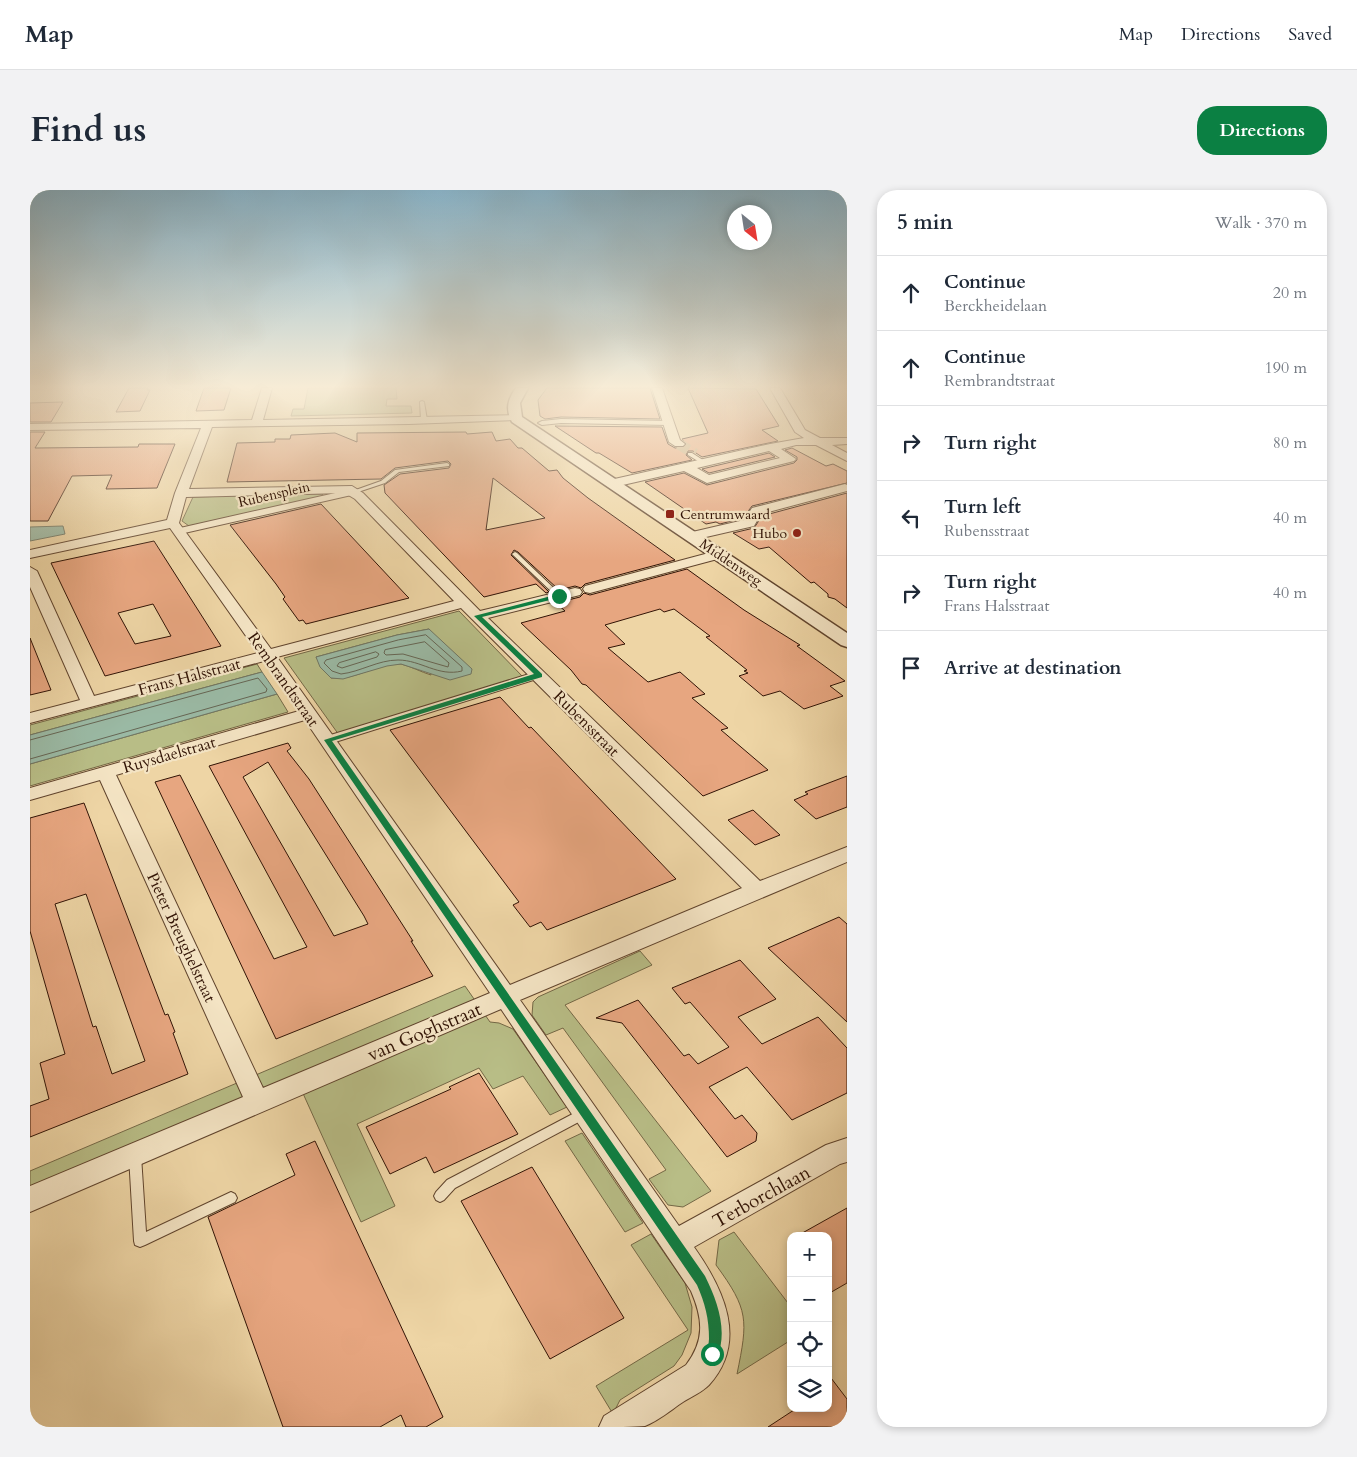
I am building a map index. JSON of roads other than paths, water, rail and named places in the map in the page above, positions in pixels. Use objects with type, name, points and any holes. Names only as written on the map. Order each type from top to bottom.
[{"type":"street","points":[[30,554],[176,527],[181,493],[199,446]]},
{"type":"street","name":"Middenweg","points":[[558,446],[847,641]]},
{"type":"street","points":[[614,483],[686,466],[698,458],[779,446]]},
{"type":"street","points":[[823,446],[847,458]]},
{"type":"street","points":[[686,466],[707,479],[790,459],[770,447]]},
{"type":"street","points":[[693,536],[749,523],[756,511],[845,488]]},
{"type":"street","name":"Rubensplein","points":[[181,493],[348,489],[353,492]]},
{"type":"street","name":"Rubensplein","points":[[176,527],[353,492]]},
{"type":"street","name":"Rubensstraat","points":[[353,492],[757,890]]},
{"type":"street","name":"Rembrandtstraat","points":[[176,527],[328,740],[701,1281],[710,1299],[715,1321],[715,1343],[706,1366],[697,1376],[615,1427]]},
{"type":"street","points":[[478,616],[582,591],[720,554]]},
{"type":"street","points":[[30,570],[88,702]]},
{"type":"street","name":"Frans Halsstraat","points":[[30,718],[464,603]]},
{"type":"street","points":[[328,740],[539,675]]},
{"type":"street","name":"Ruysdaelstraat","points":[[30,794],[309,713]]},
{"type":"street","name":"Pieter Breughelstraat","points":[[106,772],[257,1101]]},
{"type":"street","name":"van Goghstraat","points":[[30,1198],[757,890],[847,854]]},
{"type":"street","name":"Terborchlaan","points":[[675,1243],[835,1153],[847,1150]]},
{"type":"lane","points":[[353,492],[383,482],[397,471],[446,465]]},
{"type":"lane","points":[[515,554],[559,596]]},
{"type":"lane","points":[[440,1196],[451,1184],[585,1113]]},
{"type":"lane","points":[[135,1153],[140,1242],[231,1198]]},
{"type":"water","points":[[63,526],[65,534],[30,541],[30,527]]},
{"type":"water","points":[[429,629],[472,669],[471,674],[450,680],[401,664],[387,666],[343,679],[331,678],[320,667],[316,657],[397,635]]},
{"type":"water","points":[[262,672],[277,694],[30,764],[30,735]]},
{"type":"tunnel","points":[[682,446],[695,454]]},
{"type":"place","name":"Centrumwaard","points":[[670,514]]},
{"type":"place","name":"Hubo","points":[[797,533]]}]
